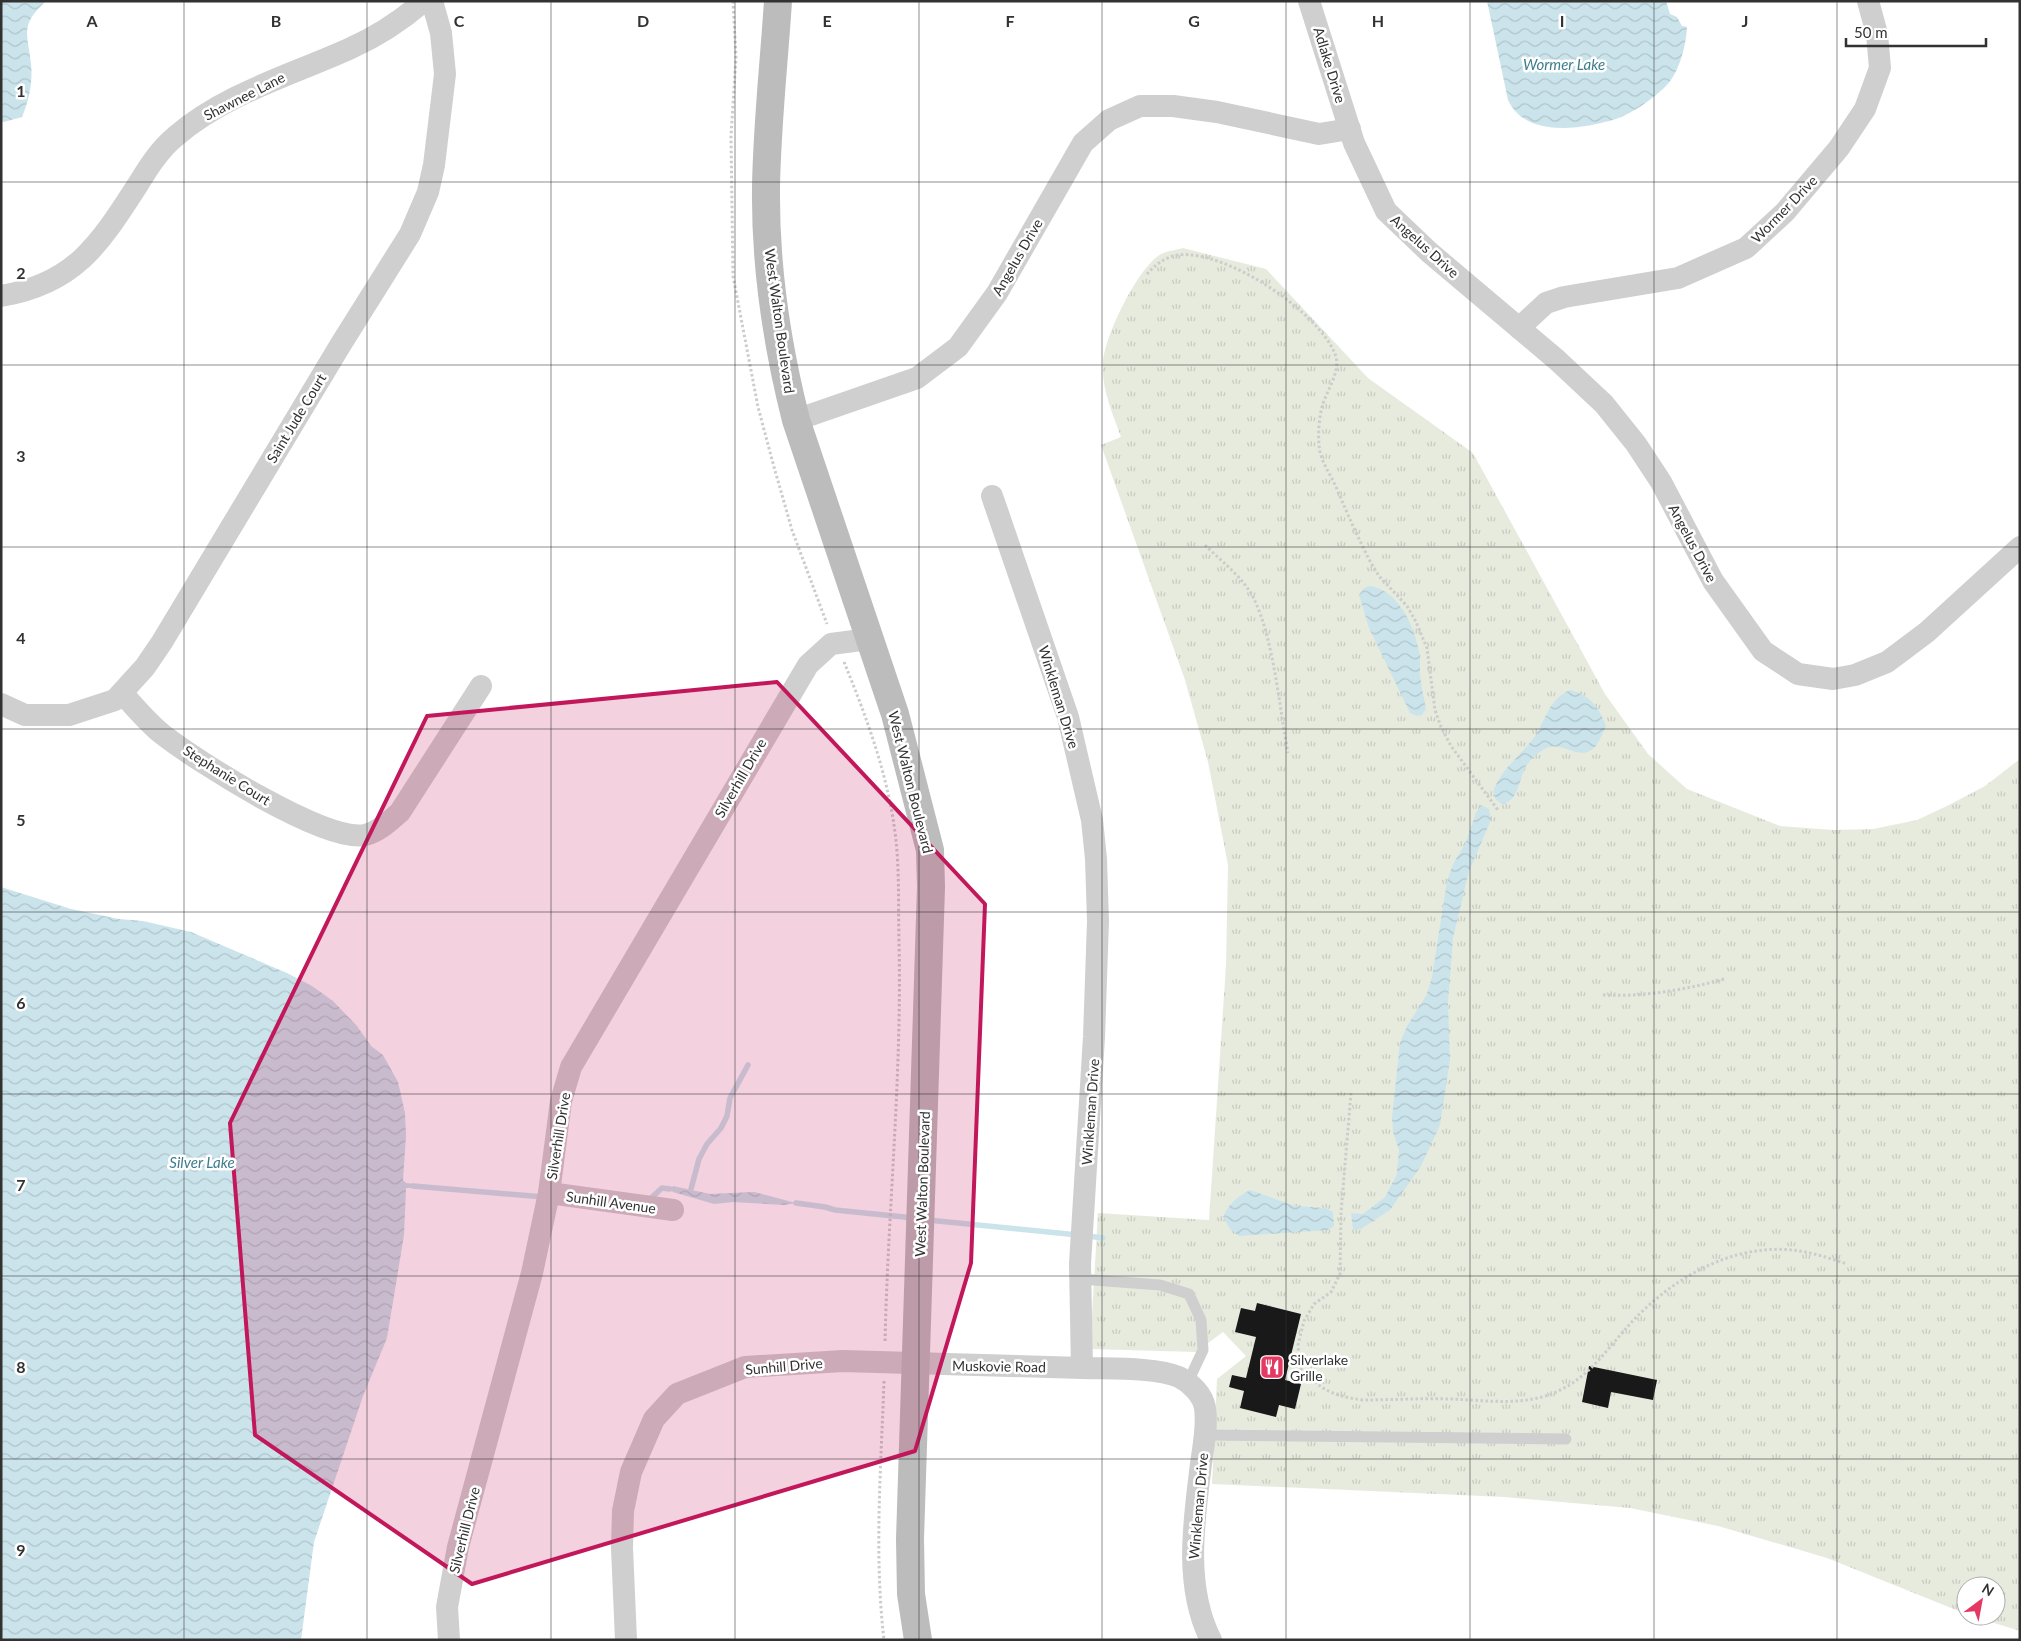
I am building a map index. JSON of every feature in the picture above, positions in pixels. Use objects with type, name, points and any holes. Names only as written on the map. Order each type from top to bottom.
[{"type":"main road","name":"West Walton Boulevard","points":[[778,1],[766,188],[769,269],[784,372],[796,420],[895,714],[930,850],[931,887],[910,1539],[911,1594],[918,1640]]},
{"type":"street","name":"Shawnee Lane","points":[[1,296],[28,292],[54,280],[90,253],[107,233],[158,153],[176,135],[208,112],[235,98],[352,48],[399,22],[424,1]]},
{"type":"street","name":"Saint Jude Court","points":[[1,704],[25,715],[69,716],[115,700],[145,667],[162,642],[341,344],[410,234],[428,192],[434,165],[445,74],[441,32],[432,1]]},
{"type":"street","name":"Adlake Drive","points":[[1309,1],[1350,130]]},
{"type":"street","name":"Wormer Drive","points":[[1519,328],[1546,303],[1564,297],[1678,278],[1716,262],[1746,248],[1785,212],[1839,148],[1865,109],[1880,68],[1877,34],[1868,1]]},
{"type":"street","name":"Angelus Drive","points":[[796,420],[917,378],[958,347],[997,293],[1083,143],[1108,120],[1140,106],[1173,106],[1217,112],[1319,134],[1350,130],[1366,172],[1386,211],[1428,252],[1519,328],[1604,404],[1636,444],[1661,482],[1713,581],[1738,618],[1763,650],[1798,674],[1832,679],[1856,676],[1887,662],[1927,632],[2020,547]]},
{"type":"street","name":"Winkleman Drive","points":[[992,496],[1068,717],[1092,820],[1096,859],[1098,921],[1095,1028],[1080,1278],[1082,1368]]},
{"type":"street","name":"Silverhill Drive","points":[[450,1640],[447,1607],[458,1547],[502,1388],[549,1193],[561,1101],[571,1066],[784,702],[808,665],[831,644],[869,639]]},
{"type":"street","name":"Stephanie Court","points":[[122,692],[162,734],[247,790],[307,821],[344,833],[364,835],[385,825],[400,812],[481,686]]},
{"type":"street","name":"Sunhill Avenue","points":[[549,1193],[673,1210]]},
{"type":"street","name":"Sunhill Drive","points":[[626,1640],[622,1548],[623,1511],[631,1472],[654,1419],[677,1394],[745,1367],[843,1361],[916,1364]]},
{"type":"street","name":"Muskovie Road","points":[[916,1364],[1082,1368]]},
{"type":"street","points":[[1082,1368],[1164,1372],[1188,1382]]},
{"type":"street","name":"Winkleman Drive","points":[[1188,1382],[1198,1393],[1205,1407],[1205,1435],[1198,1485],[1193,1568],[1196,1601],[1211,1640]]},
{"type":"lane","points":[[1080,1278],[1160,1285],[1189,1294],[1201,1320],[1203,1350],[1188,1382]]},
{"type":"lane","points":[[1205,1435],[1566,1439]]},
{"type":"path","points":[[733,1],[736,57],[731,136],[731,209],[733,276],[739,314],[758,407],[792,530],[862,712],[881,769],[894,823],[900,875],[899,1067],[885,1293],[878,1534],[879,1584],[884,1640]]},
{"type":"path","points":[[1147,274],[1165,258],[1179,255],[1193,256],[1233,268],[1271,287],[1298,309],[1318,330],[1334,351],[1338,360],[1334,377],[1325,395],[1319,426],[1319,446],[1324,465],[1375,570],[1406,606],[1422,635],[1430,665],[1435,710],[1444,733],[1451,746],[1498,810]]},
{"type":"path","points":[[1205,545],[1236,574],[1254,598],[1264,628],[1288,753]]},
{"type":"path","points":[[1603,995],[1634,997],[1696,987],[1724,979]]},
{"type":"path","points":[[1351,1093],[1341,1214],[1340,1274],[1331,1292],[1314,1304],[1304,1321],[1298,1345],[1300,1368],[1316,1384],[1335,1396],[1362,1400],[1532,1400],[1564,1388],[1583,1376],[1648,1304],[1664,1291],[1695,1272],[1735,1255],[1766,1250],[1792,1250],[1847,1264]]},
{"type":"highlighted area","points":[[777,682],[985,904],[971,1263],[915,1451],[472,1584],[255,1435],[230,1123],[427,716]]},
{"type":"green space","points":[[1183,248],[1266,269],[1368,378],[1473,453],[1605,694],[1648,754],[1687,789],[1780,826],[1833,830],[1873,829],[1917,820],[1949,805],[1985,786],[2020,759],[2020,1631],[2004,1626],[2006,1626],[2006,1576],[1956,1576],[1956,1610],[1827,1558],[1718,1526],[1630,1508],[1504,1497],[1212,1484],[1217,1379],[1246,1356],[1223,1332],[1196,1352],[1090,1349],[1098,1213],[1209,1220],[1226,965],[1228,865],[1208,762],[1185,680],[1101,445],[1121,437],[1108,401],[1104,382],[1103,363],[1109,337],[1124,304],[1142,273],[1152,261],[1163,253]]},
{"type":"water","points":[[1,1],[46,1],[32,17],[27,30],[31,77],[30,91],[22,117],[4,122],[1,121]]},
{"type":"water","name":"Wormer Lake","points":[[1487,1],[1666,1],[1670,14],[1677,17],[1682,26],[1687,27],[1678,68],[1664,88],[1641,106],[1616,119],[1572,128],[1541,126],[1528,121],[1516,112],[1508,100]]},
{"type":"water","points":[[1370,586],[1389,594],[1409,620],[1419,651],[1420,678],[1426,709],[1422,715],[1417,716],[1410,713],[1369,628],[1359,595],[1364,588]]},
{"type":"water","points":[[1570,690],[1583,695],[1593,703],[1600,713],[1606,726],[1598,743],[1589,751],[1582,753],[1555,746],[1541,751],[1532,758],[1525,768],[1515,795],[1512,799],[1502,804],[1496,800],[1493,792],[1496,784],[1533,739],[1552,705]]},
{"type":"water","points":[[1481,805],[1489,809],[1491,820],[1469,871],[1453,938],[1448,1003],[1450,1060],[1440,1125],[1421,1166],[1390,1210],[1361,1229],[1353,1230],[1351,1213],[1363,1214],[1385,1197],[1397,1174],[1399,1150],[1393,1132],[1392,1117],[1400,1043],[1407,1026],[1427,994],[1432,977],[1447,881]]},
{"type":"water","name":"Silver Lake","points":[[1,887],[71,909],[119,919],[143,921],[191,932],[287,973],[312,986],[333,1001],[357,1026],[371,1046],[383,1055],[398,1082],[405,1113],[406,1135],[403,1180],[406,1183],[414,1184],[413,1188],[406,1188],[404,1235],[387,1338],[363,1396],[314,1542],[301,1640],[1,1640]]},
{"type":"water","points":[[673,1186],[710,1194],[754,1192],[796,1203],[784,1205],[733,1202],[714,1204],[673,1192],[670,1189]]},
{"type":"water","points":[[1250,1190],[1295,1206],[1326,1208],[1333,1212],[1334,1226],[1328,1230],[1239,1236],[1230,1229],[1223,1217],[1234,1201]]},
{"type":"building","points":[[1257,1303],[1301,1314],[1285,1380],[1301,1384],[1295,1409],[1279,1405],[1276,1417],[1240,1408],[1244,1391],[1229,1387],[1232,1375],[1246,1378],[1256,1337],[1235,1332],[1241,1308],[1255,1311]]},
{"type":"building","points":[[1589,1366],[1657,1380],[1653,1400],[1611,1392],[1608,1408],[1582,1402]]},
{"type":"waterway","points":[[691,1189],[699,1159],[707,1144],[721,1128],[727,1116],[730,1098],[748,1065]]},
{"type":"waterway","points":[[413,1186],[544,1197]]},
{"type":"waterway","points":[[649,1200],[662,1188],[670,1189]]},
{"type":"waterway","points":[[796,1203],[835,1210],[914,1218]]},
{"type":"waterway","points":[[928,1220],[1078,1235]]},
{"type":"waterway","points":[[1088,1236],[1103,1238]]},
{"type":"place","name":"Silverlake Grille","points":[[1272,1367]]}]
